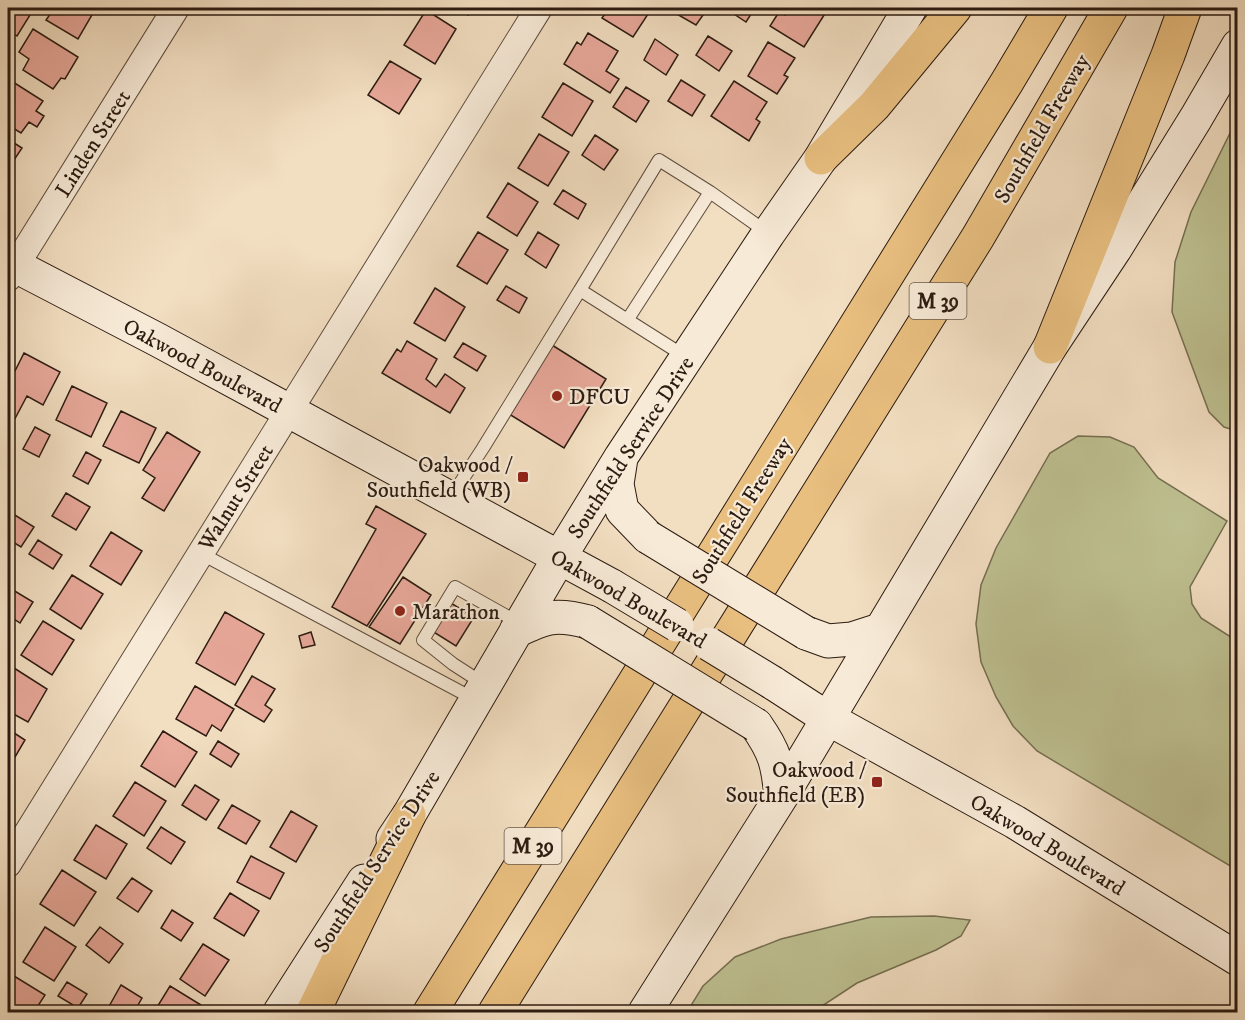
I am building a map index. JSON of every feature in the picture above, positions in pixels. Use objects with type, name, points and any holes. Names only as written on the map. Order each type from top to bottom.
[{"type":"highway","points":[[821,158],[874,106],[955,8]]},
{"type":"highway","name":"Southfield Freeway","points":[[430,1012],[1051,8]]},
{"type":"highway","name":"Southfield Freeway","points":[[495,1012],[978,237],[1111,8]]},
{"type":"highway","points":[[1050,346],[1185,8]]},
{"type":"highway","points":[[313,1012],[410,815]]},
{"type":"main road","name":"Southfield Service Drive","points":[[280,1012],[375,863],[410,815],[480,692],[621,457],[821,158],[910,8]]},
{"type":"main road","points":[[645,1012],[781,797],[1050,346],[1140,209],[1238,46]]},
{"type":"main road","name":"Oakwood Boulevard","points":[[10,268],[158,340],[612,586],[827,718],[1015,822],[1238,959]]},
{"type":"main road","points":[[621,457],[617,484],[622,510],[648,537],[806,633],[828,641],[852,639],[880,630]]},
{"type":"main road","points":[[518,628],[542,618],[567,616],[588,622],[756,725],[771,747],[778,771],[781,797]]},
{"type":"street","name":"Linden Street","points":[[10,268],[176,8]]},
{"type":"street","name":"Walnut Street","points":[[8,864],[539,8]]},
{"type":"lane","points":[[449,499],[483,448],[659,160],[710,192],[768,234]]},
{"type":"lane","points":[[628,319],[710,192]]},
{"type":"lane","points":[[580,290],[687,357]]},
{"type":"lane","points":[[200,553],[480,692]]},
{"type":"lane","points":[[480,692],[453,664],[423,640],[455,587],[518,628]]},
{"type":"green space","points":[[1237,119],[1237,431],[1224,427],[1209,412],[1172,312],[1175,262],[1191,212]]},
{"type":"green space","points":[[1078,436],[1110,437],[1134,447],[1158,478],[1227,521],[1190,587],[1192,604],[1201,618],[1237,641],[1237,870],[1037,751],[1013,726],[996,697],[981,662],[976,624],[981,585],[996,548],[1050,453]]},
{"type":"green space","points":[[934,916],[970,920],[961,936],[936,950],[857,983],[813,1012],[687,1012],[703,986],[735,957],[781,939],[871,917]]},
{"type":"building","points":[[8,8],[17,8],[30,15],[17,36],[8,30]]},
{"type":"building","points":[[43,8],[96,8],[78,39],[46,20],[51,13]]},
{"type":"building","points":[[457,8],[473,8],[468,15]]},
{"type":"building","points":[[609,8],[652,8],[633,37],[602,18]]},
{"type":"building","points":[[679,8],[708,8],[696,25],[675,13]]},
{"type":"building","points":[[725,8],[755,8],[746,22]]},
{"type":"building","points":[[790,8],[818,8],[826,12],[804,47],[770,26],[779,12],[785,15]]},
{"type":"building","points":[[426,10],[456,29],[435,64],[404,45]]},
{"type":"building","points":[[33,29],[78,57],[65,79],[61,78],[53,89],[23,70],[29,59],[19,52]]},
{"type":"building","points":[[588,33],[618,51],[606,71],[619,79],[610,93],[564,64],[577,42],[581,45]]},
{"type":"building","points":[[708,36],[732,51],[719,71],[696,55]]},
{"type":"building","points":[[655,39],[678,55],[666,75],[644,60]]},
{"type":"building","points":[[768,42],[795,58],[784,75],[788,77],[777,94],[748,76]]},
{"type":"building","points":[[390,61],[421,79],[399,114],[368,95]]},
{"type":"building","points":[[681,80],[705,95],[692,116],[668,101]]},
{"type":"building","points":[[734,81],[767,102],[756,119],[760,122],[749,141],[711,116]]},
{"type":"building","points":[[13,82],[43,101],[36,111],[44,116],[37,127],[29,122],[21,133],[8,125],[8,90]]},
{"type":"building","points":[[563,83],[593,101],[572,136],[542,117]]},
{"type":"building","points":[[626,87],[649,101],[636,122],[613,107]]},
{"type":"building","points":[[539,134],[569,152],[548,186],[518,168]]},
{"type":"building","points":[[595,135],[618,150],[604,170],[582,155]]},
{"type":"building","points":[[8,139],[22,148],[8,169]]},
{"type":"building","points":[[508,183],[538,202],[517,236],[487,217]]},
{"type":"building","points":[[563,190],[586,204],[578,219],[554,204]]},
{"type":"building","points":[[478,232],[508,250],[487,284],[457,266]]},
{"type":"building","points":[[538,232],[559,245],[546,268],[525,254]]},
{"type":"building","points":[[506,286],[527,298],[519,313],[497,300]]},
{"type":"building","points":[[435,288],[465,307],[445,341],[414,323]]},
{"type":"building","points":[[407,341],[437,359],[426,379],[436,387],[445,374],[465,388],[450,413],[382,373],[397,349],[401,352]]},
{"type":"building","points":[[463,343],[486,356],[477,371],[454,357]]},
{"type":"building","name":"DFCU","points":[[552,345],[606,379],[564,448],[509,414]]},
{"type":"building","points":[[24,353],[60,372],[43,405],[27,396],[10,428],[8,427],[8,385]]},
{"type":"building","points":[[72,386],[107,403],[91,437],[56,420]]},
{"type":"building","points":[[121,411],[156,428],[139,463],[103,446]]},
{"type":"building","points":[[35,427],[50,435],[39,457],[23,449]]},
{"type":"building","points":[[167,432],[200,452],[164,511],[142,498],[155,478],[143,470]]},
{"type":"building","points":[[86,452],[101,460],[88,484],[73,476]]},
{"type":"building","points":[[66,493],[90,507],[76,530],[52,516]]},
{"type":"building","points":[[376,506],[426,534],[367,626],[332,607],[376,529],[366,524]]},
{"type":"building","points":[[10,512],[34,527],[21,547],[8,539]]},
{"type":"building","points":[[111,532],[142,551],[121,585],[90,566]]},
{"type":"building","points":[[38,540],[62,555],[53,569],[29,554]]},
{"type":"building","points":[[72,575],[103,594],[81,629],[50,609]]},
{"type":"building","name":"Marathon","points":[[403,577],[431,595],[400,644],[369,627]]},
{"type":"building","points":[[8,587],[33,602],[20,623],[8,615]]},
{"type":"building","points":[[449,602],[474,617],[456,646],[432,631]]},
{"type":"building","points":[[225,612],[264,634],[235,685],[196,663]]},
{"type":"building","points":[[43,621],[74,640],[52,675],[21,655]]},
{"type":"building","points":[[311,632],[315,645],[302,648],[299,636]]},
{"type":"building","points":[[14,668],[47,689],[28,722],[8,711],[8,678]]},
{"type":"building","points":[[252,676],[275,689],[265,705],[272,710],[264,722],[235,705]]},
{"type":"building","points":[[195,686],[234,709],[221,731],[212,725],[206,736],[176,719]]},
{"type":"building","points":[[8,729],[25,740],[8,769]]},
{"type":"building","points":[[163,731],[197,752],[175,787],[141,766]]},
{"type":"building","points":[[218,741],[239,754],[231,767],[210,754]]},
{"type":"building","points":[[135,782],[166,801],[144,836],[113,816]]},
{"type":"building","points":[[195,785],[219,800],[206,820],[182,805]]},
{"type":"building","points":[[232,805],[260,821],[246,844],[218,828]]},
{"type":"building","points":[[291,811],[317,826],[296,862],[270,847]]},
{"type":"building","points":[[96,825],[127,844],[106,879],[74,860]]},
{"type":"building","points":[[161,827],[185,842],[171,864],[147,848]]},
{"type":"building","points":[[251,856],[284,873],[270,899],[237,882]]},
{"type":"building","points":[[62,870],[96,892],[74,926],[40,904]]},
{"type":"building","points":[[132,878],[152,891],[138,912],[117,898]]},
{"type":"building","points":[[230,893],[259,911],[244,936],[214,918]]},
{"type":"building","points":[[172,910],[193,923],[181,941],[161,928]]},
{"type":"building","points":[[45,927],[76,947],[54,981],[23,962]]},
{"type":"building","points":[[100,927],[123,944],[109,963],[86,945]]},
{"type":"building","points":[[203,944],[229,960],[205,996],[180,979]]},
{"type":"building","points":[[14,976],[45,995],[34,1012],[8,1012],[8,986]]},
{"type":"building","points":[[67,982],[87,994],[78,1008],[58,996]]},
{"type":"building","points":[[121,985],[142,998],[134,1012],[107,1010]]},
{"type":"building","points":[[170,986],[201,1005],[196,1012],[154,1012]]},
{"type":"place","name":"DFCU","points":[[557,396]]},
{"type":"place","name":"Oakwood / Southfield (WB)","points":[[523,477]]},
{"type":"place","name":"Marathon","points":[[400,611]]},
{"type":"place","name":"Oakwood / Southfield (EB)","points":[[877,782]]}]
